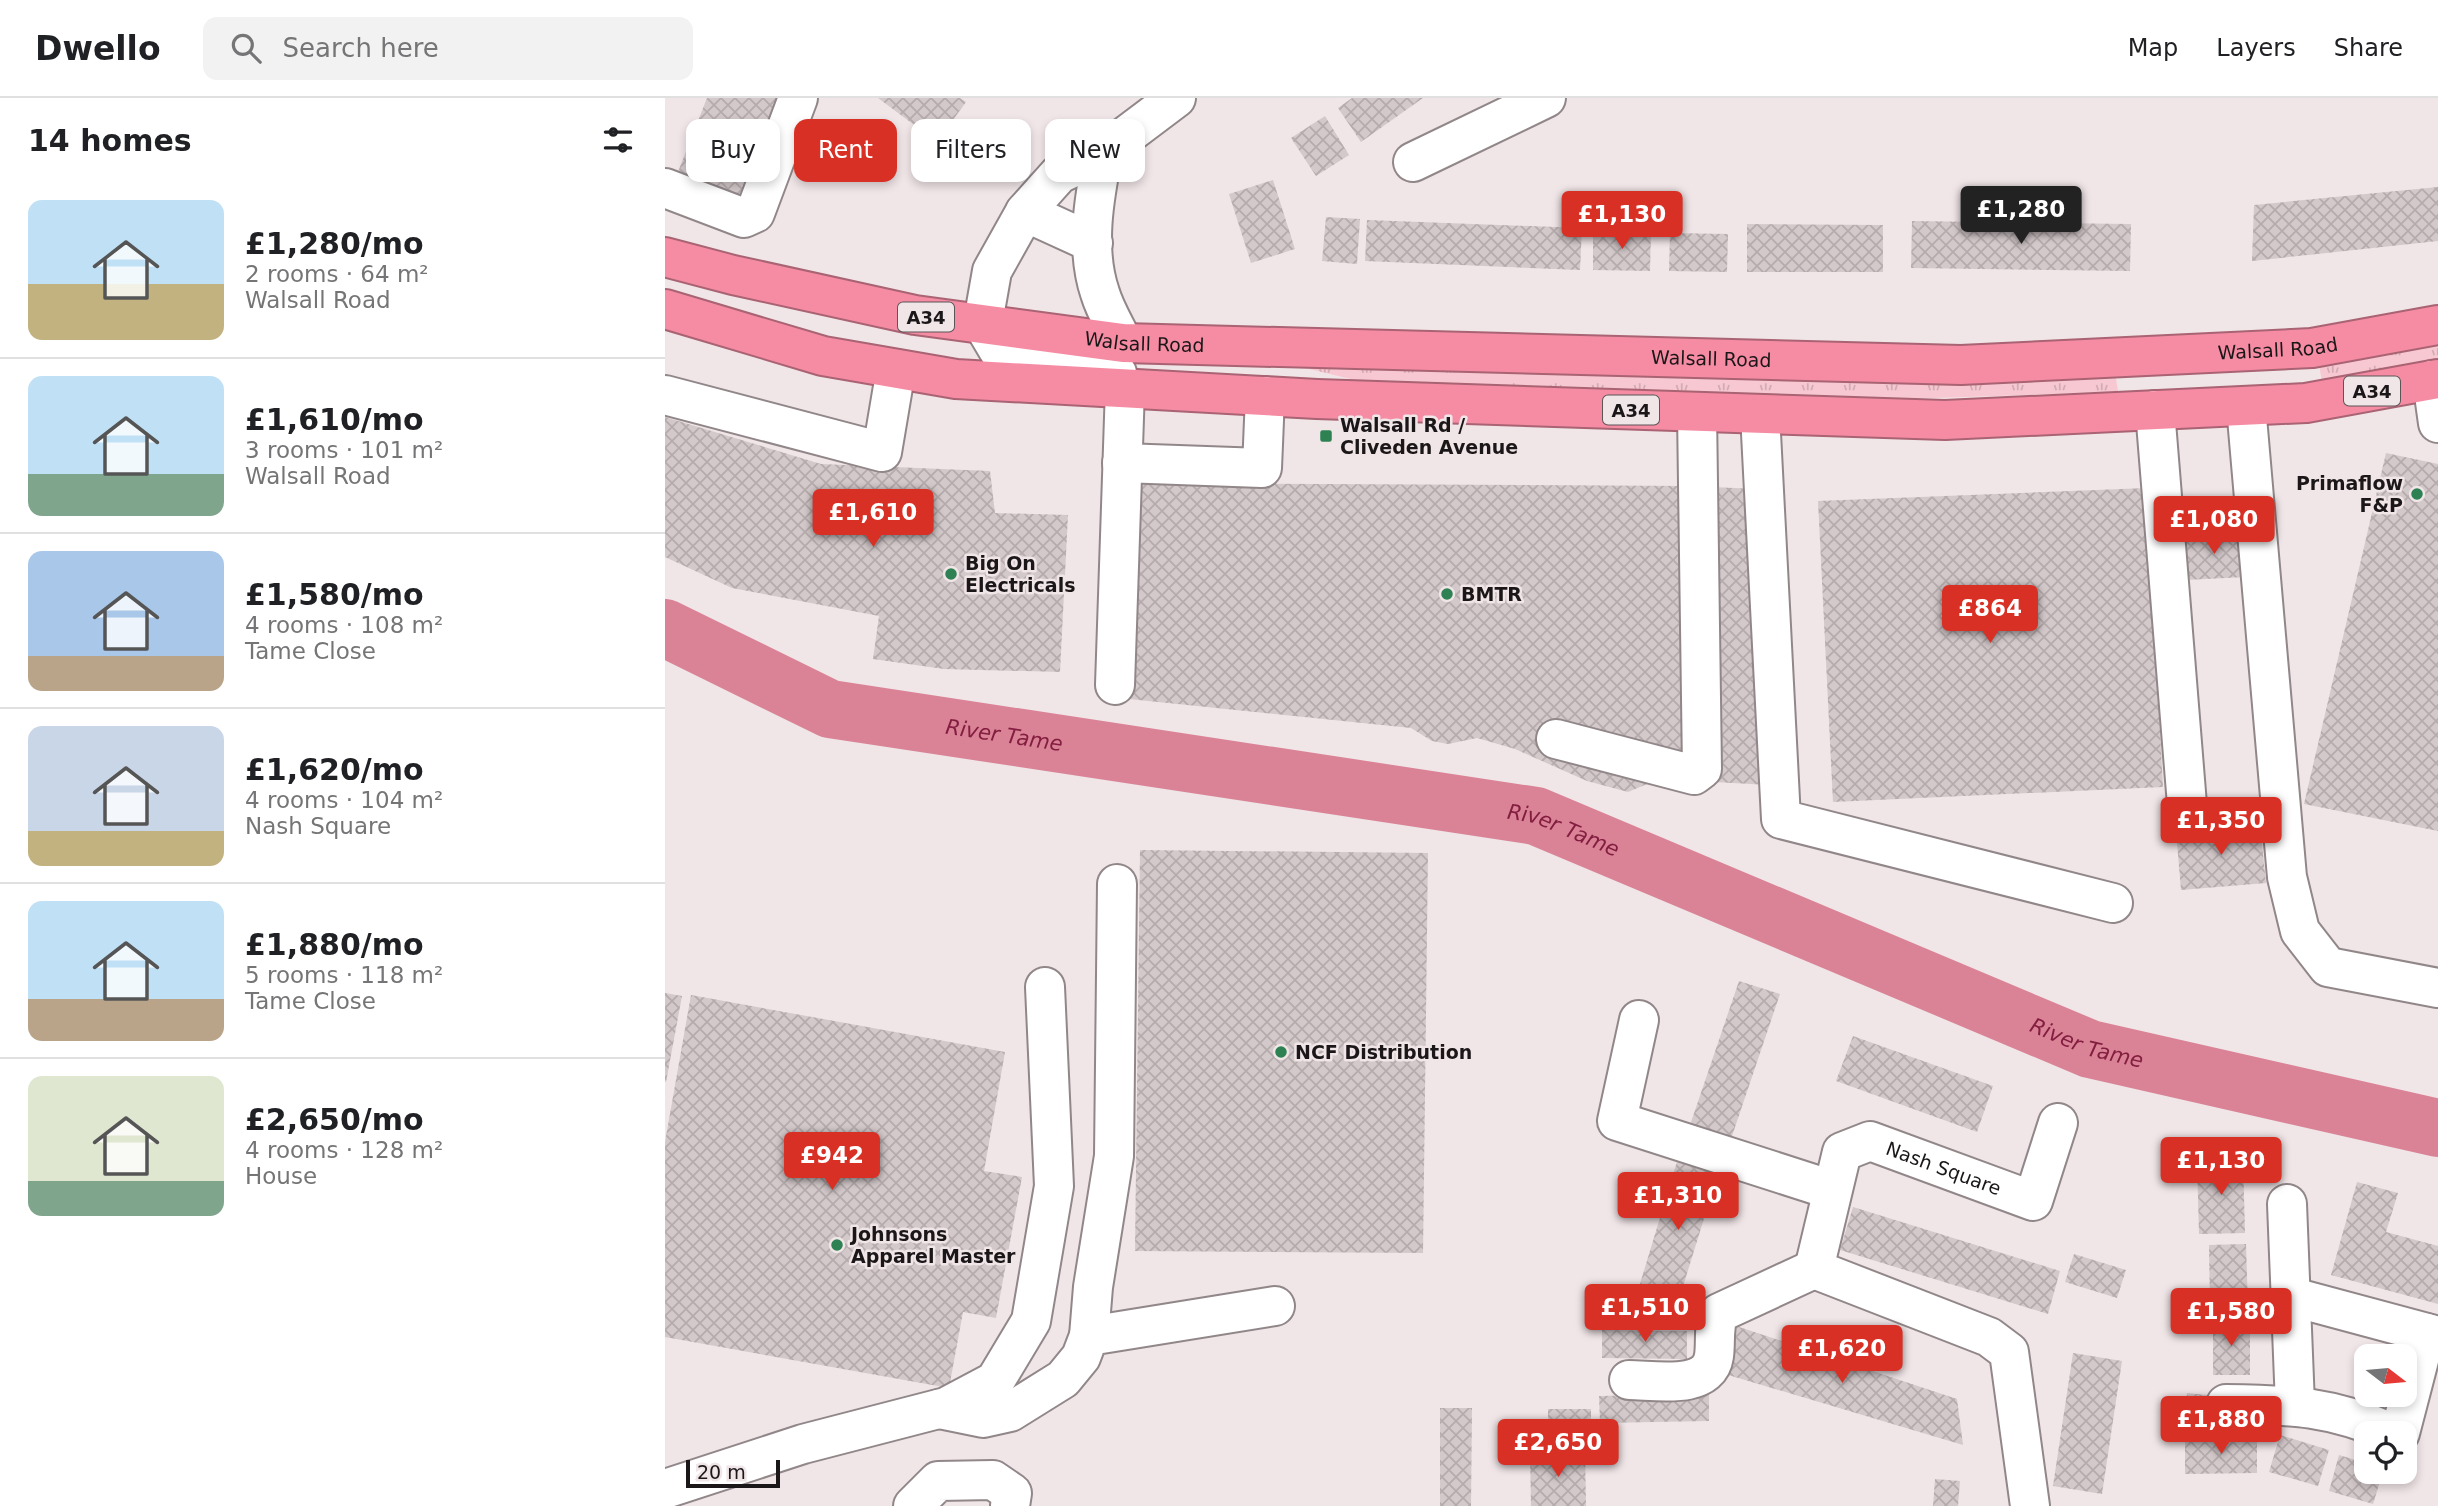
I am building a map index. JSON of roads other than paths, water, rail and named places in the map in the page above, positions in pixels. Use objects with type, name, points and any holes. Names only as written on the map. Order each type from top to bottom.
[{"type":"highway","name":"Walsall Road","points":[[665,257],[915,316],[1123,342],[1961,365],[2312,348],[2438,325]]},
{"type":"highway","name":"Walsall Road","points":[[665,309],[823,356],[955,379],[1317,399],[1945,420],[2306,403],[2435,379]]},
{"type":"street","points":[[665,188],[744,218],[755,213],[798,98]]},
{"type":"street","points":[[1145,122],[1176,98]]},
{"type":"street","points":[[1413,162],[1546,98]]},
{"type":"street","points":[[984,326],[992,271],[1025,212],[1052,182]]},
{"type":"street","points":[[1098,182],[1094,199],[1093,243],[1099,292],[1123,342]]},
{"type":"street","points":[[1025,212],[1093,243]]},
{"type":"street","name":"Walsall Road","points":[[984,326],[1003,358],[1317,399]]},
{"type":"street","points":[[665,395],[882,452],[896,369]]},
{"type":"street","points":[[2435,379],[2438,423]]},
{"type":"street","points":[[1115,685],[1125,388]]},
{"type":"street","points":[[1122,463],[1262,468],[1265,396]]},
{"type":"street","points":[[2246,406],[2287,877],[2301,931],[2328,967],[2438,988]]},
{"type":"street","points":[[2155,410],[2188,817]]},
{"type":"street","points":[[1556,739],[1694,775],[1702,769],[1697,412]]},
{"type":"street","points":[[1761,414],[1781,819],[2113,903]]},
{"type":"street","points":[[939,1409],[983,1418],[1010,1412],[1063,1379],[1081,1357],[1089,1336],[1093,1287],[1114,1156],[1117,884]]},
{"type":"street","points":[[665,1489],[803,1444],[939,1409],[995,1381],[1031,1321],[1054,1186],[1045,987]]},
{"type":"street","points":[[1639,1020],[1617,1121],[1832,1190]]},
{"type":"street","name":"Nash Square","points":[[1814,1269],[1842,1152],[1870,1141],[2033,1201],[2058,1123]]},
{"type":"street","points":[[2287,1203],[2293,1297],[2295,1405]]},
{"type":"street","points":[[1629,1380],[1690,1380],[1704,1376],[1711,1369],[1719,1313],[1814,1269],[1989,1337],[2009,1352],[2030,1506]]},
{"type":"street","points":[[2293,1297],[2432,1334],[2404,1421]]},
{"type":"street","points":[[1089,1336],[1275,1306]]},
{"type":"street","points":[[2226,1404],[2295,1405],[2353,1416],[2364,1421]]},
{"type":"street","points":[[913,1506],[939,1481],[993,1480],[1012,1493],[1010,1506]]},
{"type":"waterway","name":"River Tame","points":[[665,628],[830,709],[1536,816],[2090,1049],[2438,1128]]},
{"type":"place","name":"Walsall Rd / Cliveden Avenue","points":[[1326,436]]},
{"type":"place","name":"Primaflow F&P","points":[[2417,494]]},
{"type":"place","name":"Big On Electricals","points":[[951,574]]},
{"type":"place","name":"BMTR","points":[[1447,594]]},
{"type":"place","name":"NCF Distribution","points":[[1281,1052]]},
{"type":"place","name":"Johnsons Apparel Master","points":[[837,1245]]}]
